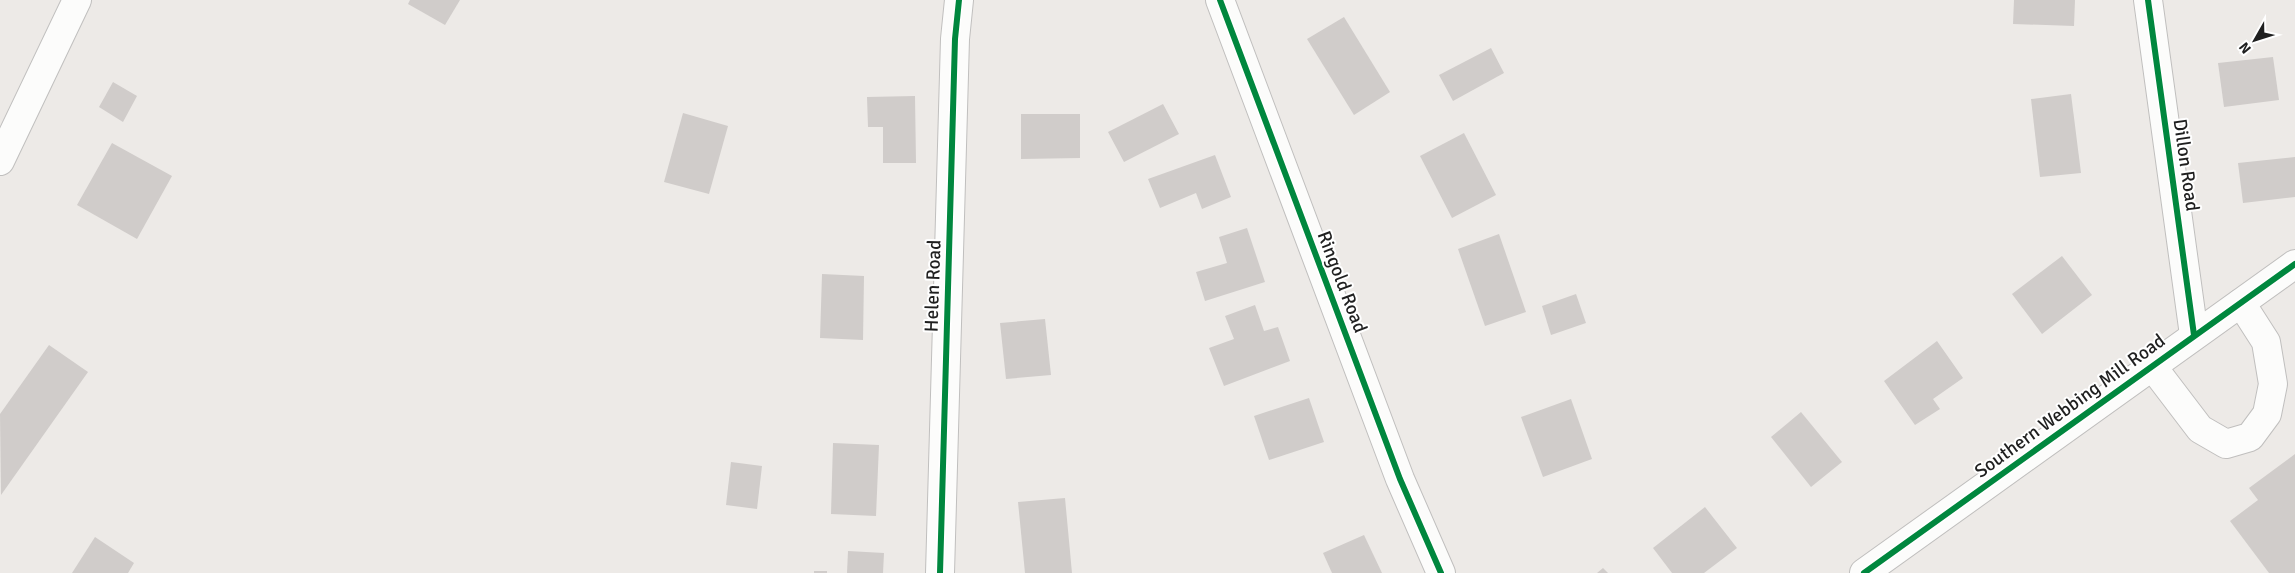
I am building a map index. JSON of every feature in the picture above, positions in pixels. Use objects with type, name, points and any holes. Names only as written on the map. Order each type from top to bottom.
[{"type":"street","points":[[0,161],[77,0]]},
{"type":"street","name":"Helen Road","points":[[940,573],[955,39],[959,0]]},
{"type":"street","name":"Ringold Road","points":[[1220,0],[1400,479],[1441,573]]},
{"type":"street","name":"Dillon Road","points":[[2148,0],[2194,335]]},
{"type":"street","name":"Southern Webbing Mill Road","points":[[1864,573],[2295,264]]},
{"type":"street","points":[[2152,366],[2200,428],[2226,444],[2250,437],[2267,414],[2273,384],[2266,342],[2240,303]]},
{"type":"building","points":[[410,0],[460,0],[445,25],[408,4]]},
{"type":"building","points":[[2014,0],[2075,0],[2074,26],[2013,24]]},
{"type":"building","points":[[1344,17],[1390,92],[1354,115],[1307,39]]},
{"type":"building","points":[[1491,48],[1504,73],[1453,101],[1439,75]]},
{"type":"building","points":[[2273,57],[2279,100],[2224,107],[2218,63]]},
{"type":"building","points":[[113,82],[137,96],[123,122],[99,107]]},
{"type":"building","points":[[2071,94],[2081,173],[2040,177],[2031,99]]},
{"type":"building","points":[[915,96],[916,163],[883,163],[883,127],[868,127],[867,97]]},
{"type":"building","points":[[1163,104],[1179,134],[1124,162],[1108,132]]},
{"type":"building","points":[[683,113],[728,126],[709,194],[664,182]]},
{"type":"building","points":[[1021,114],[1080,114],[1080,158],[1021,159]]},
{"type":"building","points":[[1464,133],[1496,195],[1452,218],[1420,156]]},
{"type":"building","points":[[112,143],[172,176],[137,239],[77,205]]},
{"type":"building","points":[[1215,155],[1231,197],[1202,209],[1196,193],[1160,208],[1148,179]]},
{"type":"building","points":[[2295,157],[2295,197],[2243,203],[2238,163]]},
{"type":"building","points":[[1247,228],[1265,282],[1205,301],[1196,272],[1227,263],[1219,237]]},
{"type":"building","points":[[1499,234],[1526,312],[1485,326],[1458,249]]},
{"type":"building","points":[[2062,256],[2092,295],[2042,334],[2012,294]]},
{"type":"building","points":[[822,274],[864,276],[863,340],[820,338]]},
{"type":"building","points":[[1576,294],[1586,323],[1551,335],[1542,306]]},
{"type":"building","points":[[1255,305],[1264,331],[1278,327],[1290,361],[1224,386],[1209,348],[1234,339],[1225,316]]},
{"type":"building","points":[[1045,319],[1051,375],[1006,379],[1000,323]]},
{"type":"building","points":[[1937,341],[1963,378],[1933,399],[1940,409],[1915,425],[1884,381]]},
{"type":"building","points":[[49,345],[88,372],[1,495],[0,414]]},
{"type":"building","points":[[1309,398],[1324,442],[1269,460],[1254,416]]},
{"type":"building","points":[[1571,399],[1592,459],[1543,477],[1521,417]]},
{"type":"building","points":[[1801,412],[1842,462],[1811,487],[1771,437]]},
{"type":"building","points":[[833,443],[879,445],[876,516],[831,514]]},
{"type":"building","points":[[2295,454],[2295,573],[2269,573],[2230,521],[2258,500],[2249,488]]},
{"type":"building","points":[[731,462],[762,466],[757,509],[726,505]]},
{"type":"building","points":[[1065,498],[1072,573],[1025,573],[1018,502]]},
{"type":"building","points":[[1705,507],[1737,548],[1704,573],[1672,573],[1653,548]]},
{"type":"building","points":[[1364,535],[1382,573],[1332,573],[1323,553]]},
{"type":"building","points":[[95,537],[134,563],[128,573],[72,573]]},
{"type":"building","points":[[848,551],[884,553],[883,573],[847,573]]},
{"type":"building","points":[[1603,568],[1608,573],[1597,573]]},
{"type":"building","points":[[814,571],[827,571],[827,573],[814,573]]},
{"type":"cycle path","points":[[940,573],[955,39],[959,0]]},
{"type":"cycle path","points":[[1220,0],[1400,479],[1441,573]]},
{"type":"cycle path","points":[[2148,0],[2194,335]]},
{"type":"cycle path","points":[[1864,573],[2295,264]]}]
